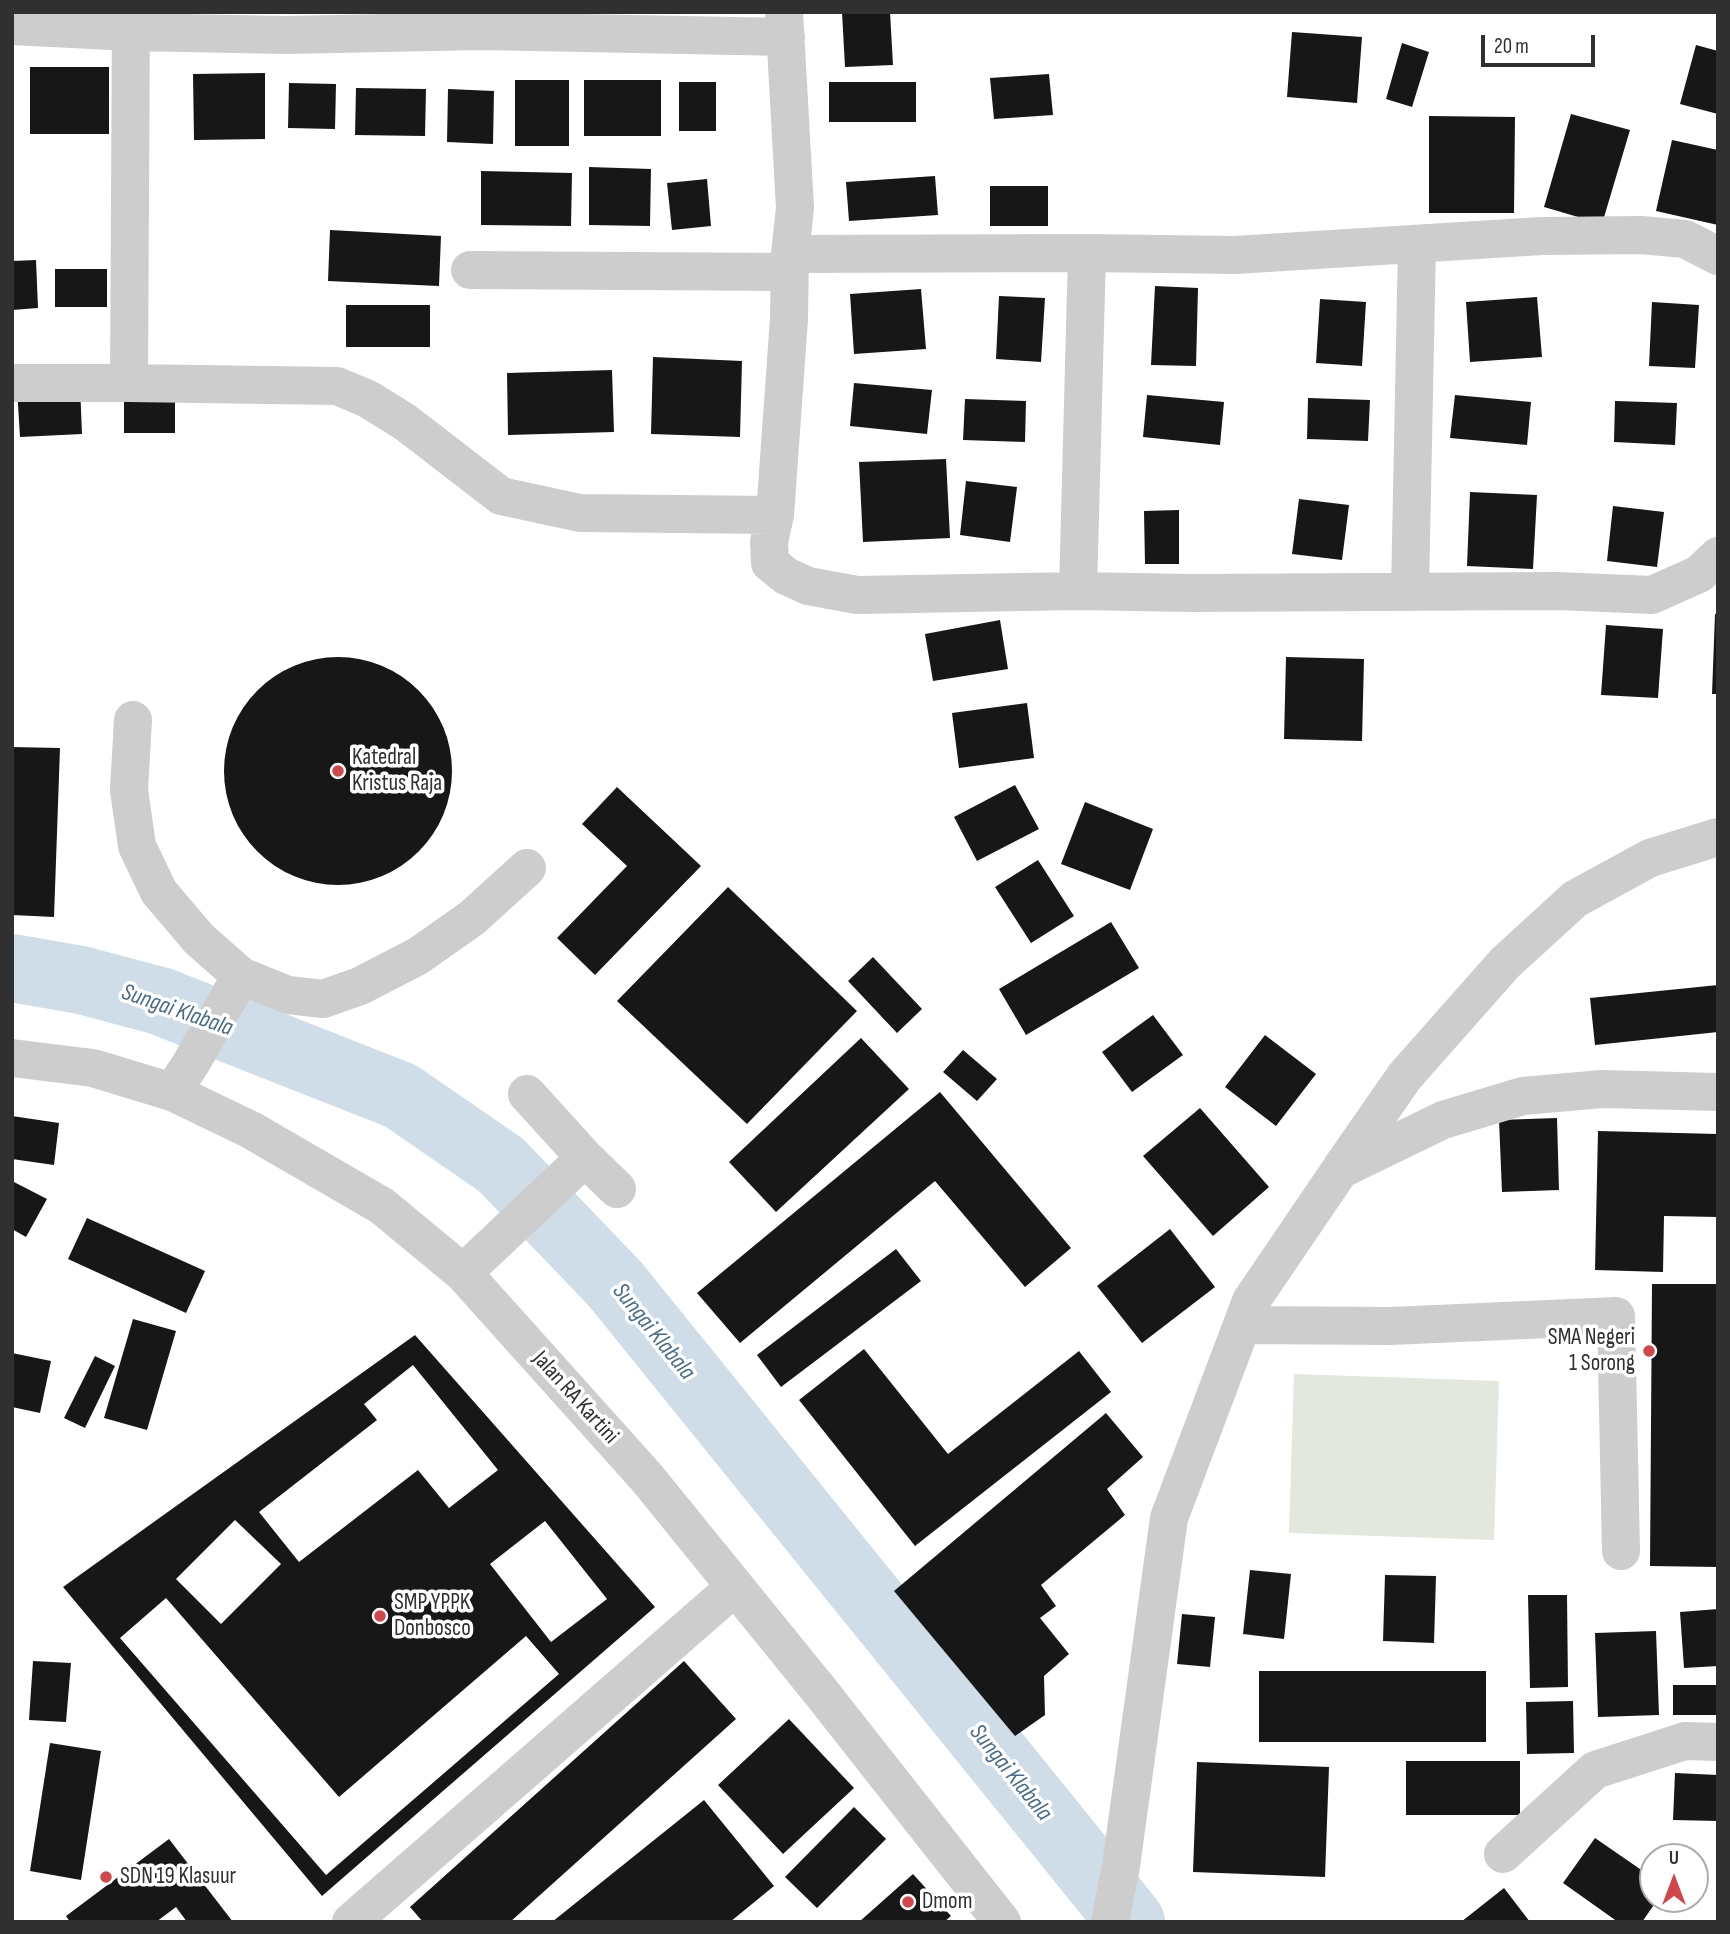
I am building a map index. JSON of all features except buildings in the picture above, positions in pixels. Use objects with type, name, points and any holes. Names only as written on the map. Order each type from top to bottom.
[{"type":"street","points":[[129,383],[131,22]]},
{"type":"street","points":[[12,26],[131,22],[287,35],[785,25],[795,208],[775,515],[769,542],[770,563],[786,576],[808,586],[858,595],[1078,591],[1558,592],[1653,595],[1699,575],[1718,556]]},
{"type":"street","points":[[470,270],[1087,253],[1235,256],[1542,236],[1641,235],[1685,239],[1718,256]]},
{"type":"street","points":[[1410,591],[1417,244]]},
{"type":"street","points":[[1078,591],[1087,253]]},
{"type":"street","points":[[12,383],[337,386],[368,399],[405,422],[501,496],[580,513],[775,515]]},
{"type":"street","points":[[133,720],[129,790],[136,846],[159,892],[235,986],[323,999],[360,986],[418,956],[472,918],[527,868]]},
{"type":"street","points":[[1110,1922],[1121,1866],[1169,1518],[1251,1301],[1405,1076],[1505,963],[1575,899],[1650,858],[1718,837]]},
{"type":"street","points":[[181,1079],[235,986]]},
{"type":"street","name":"Jalan RA Kartini","points":[[12,1058],[181,1079],[251,1129],[382,1206],[463,1273],[647,1478],[820,1691],[1002,1922]]},
{"type":"street","points":[[1340,1170],[1443,1120],[1523,1096],[1602,1089],[1718,1092]]},
{"type":"street","points":[[527,1094],[617,1189]]},
{"type":"street","points":[[463,1273],[585,1158]]},
{"type":"street","points":[[1242,1325],[1391,1326],[1616,1316],[1621,1550]]},
{"type":"street","points":[[351,1922],[734,1587]]},
{"type":"street","points":[[1503,1854],[1595,1770],[1685,1741],[1718,1742]]},
{"type":"shaded area","points":[[1294,1374],[1499,1381],[1494,1540],[1289,1533]]},
{"type":"waterway","name":"Sungai Klabala","points":[[12,968],[81,980],[160,1001],[401,1096],[501,1165],[615,1284],[1131,1922]]},
{"type":"place","name":"Katedral Kristus Raja","points":[[338,771]]},
{"type":"place","name":"SMA Negeri 1 Sorong","points":[[1649,1351]]},
{"type":"place","name":"SMP YPPK Donbosco","points":[[380,1616]]},
{"type":"place","name":"SDN 19 Klasuur","points":[[106,1877]]},
{"type":"place","name":"Dmom","points":[[908,1902]]}]
